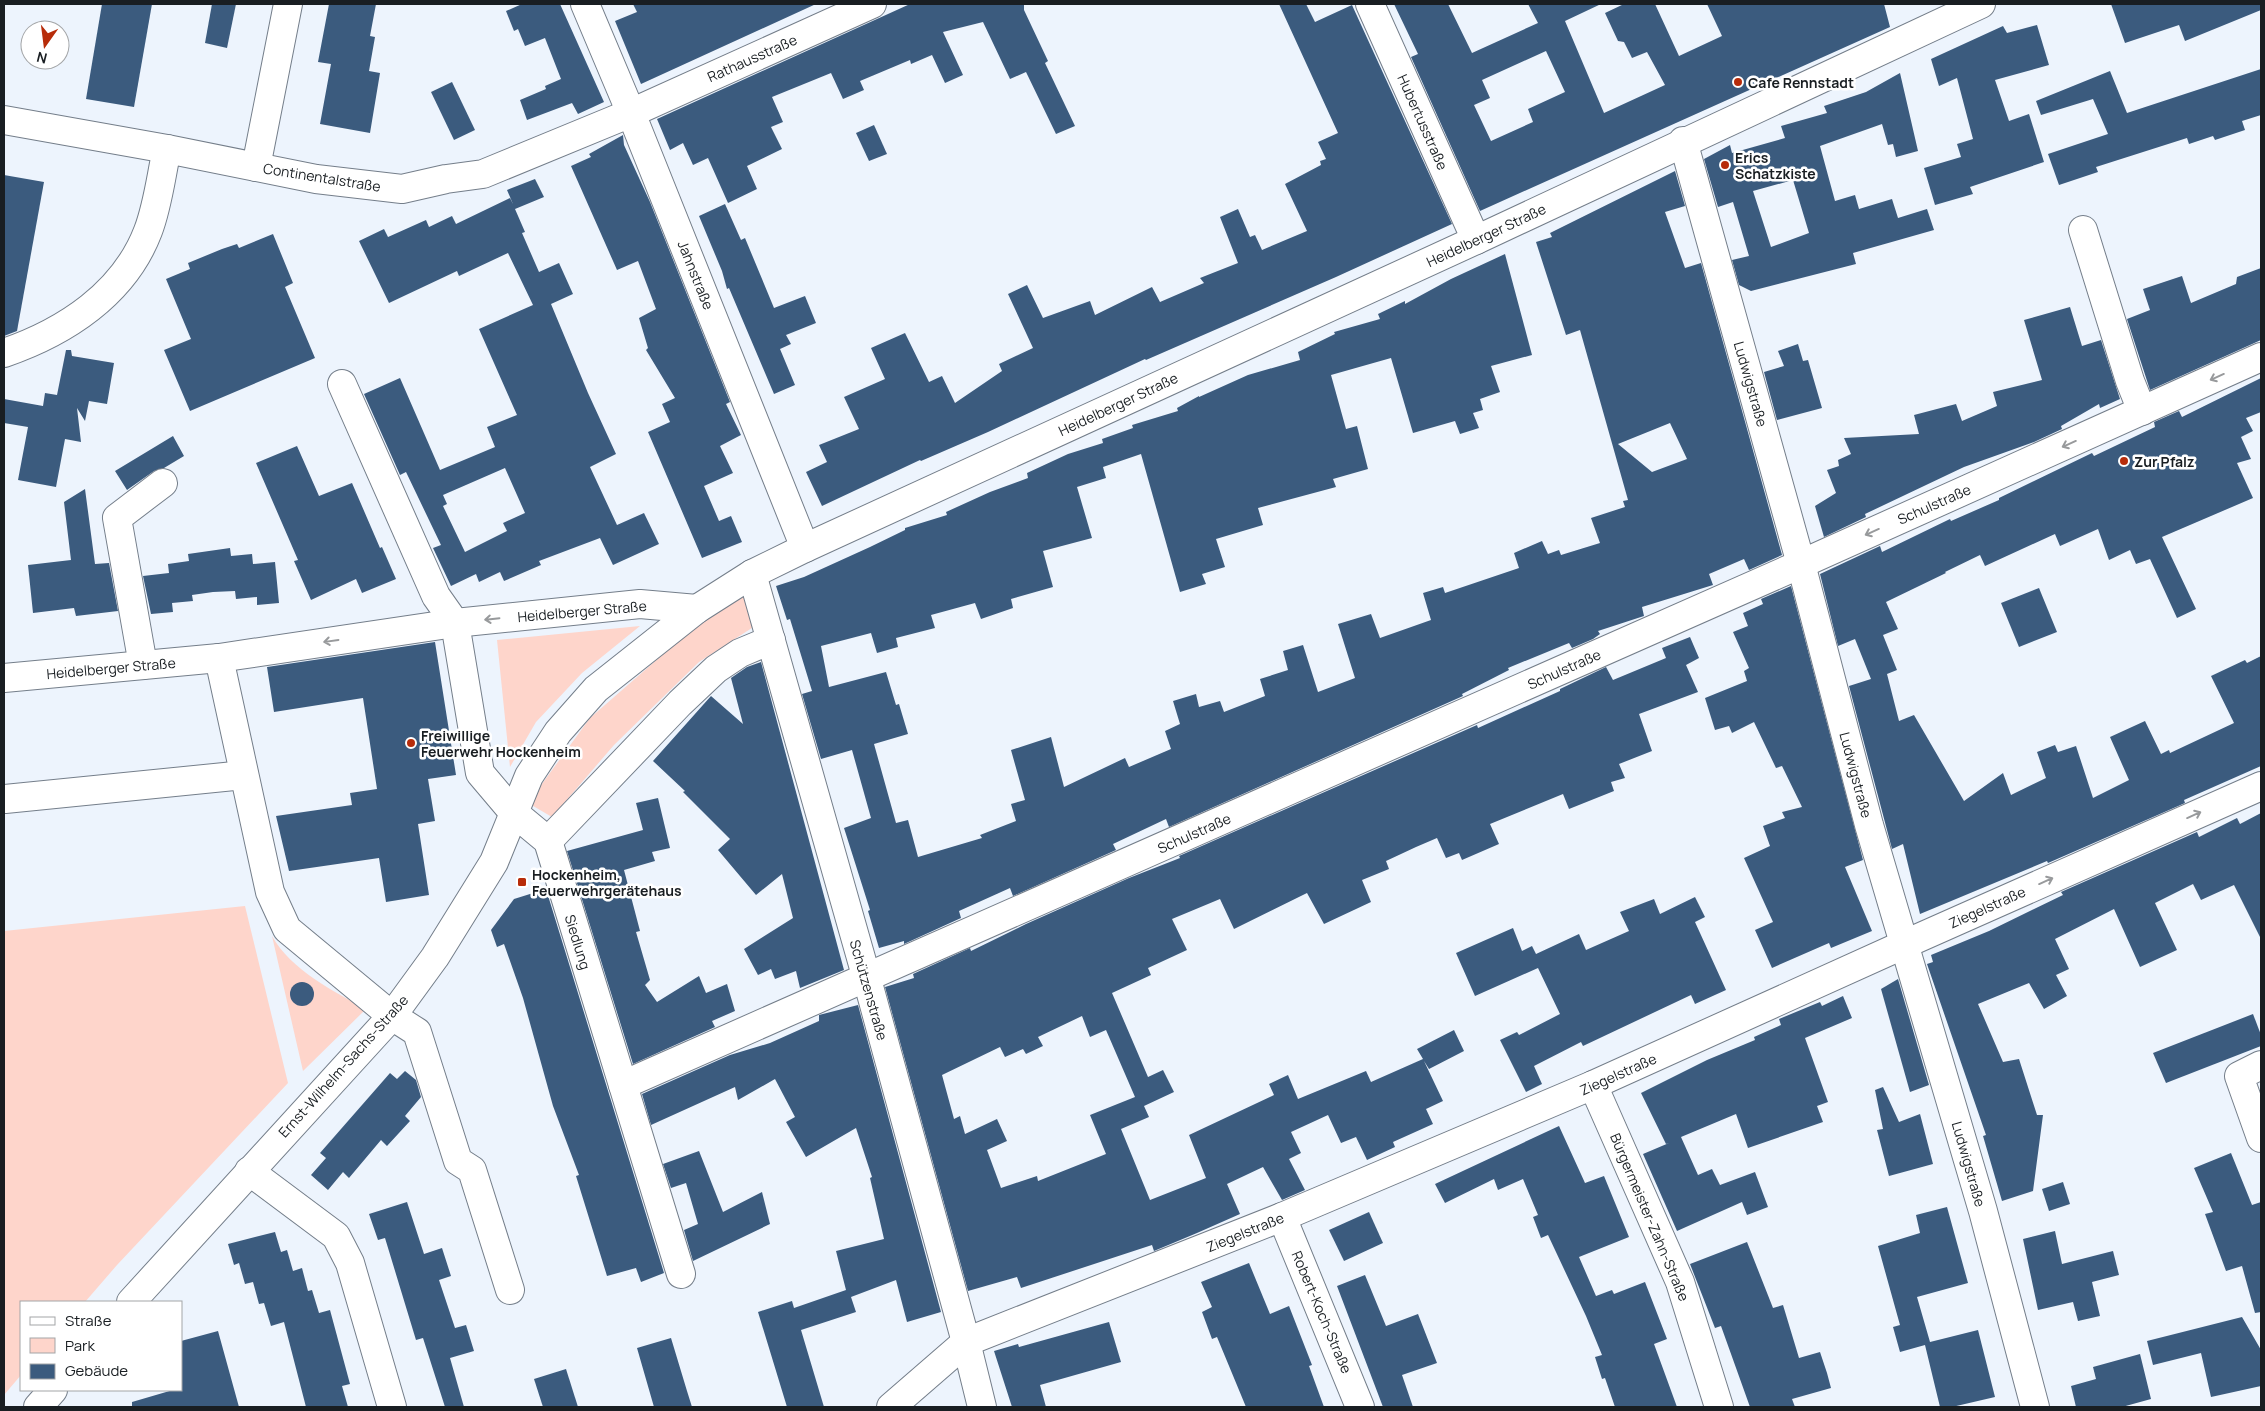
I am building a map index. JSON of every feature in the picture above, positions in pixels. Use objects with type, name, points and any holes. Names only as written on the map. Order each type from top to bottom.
[{"type":"street","points":[[256,167],[288,4]]},
{"type":"street","name":"Jahnstraße","points":[[585,4],[631,113],[805,548]]},
{"type":"street","name":"Rathausstraße","points":[[631,113],[872,4]]},
{"type":"street","name":"Hubertusstraße","points":[[1370,4],[1476,240]]},
{"type":"street","name":"Heidelberger Straße","points":[[4,678],[219,658],[455,623],[640,604],[698,609],[752,574],[805,548],[1476,240],[1684,141],[1981,4]]},
{"type":"street","name":"Continentalstraße","points":[[4,120],[167,149],[316,179],[402,189],[446,179],[483,174],[631,113]]},
{"type":"street","name":"Ludwigstraße","points":[[1684,141],[1801,564],[1869,825],[1983,1211],[2035,1407]]},
{"type":"street","points":[[4,353],[50,334],[76,319],[99,301],[118,281],[134,259],[148,232],[157,204],[167,149]]},
{"type":"street","points":[[2083,230],[2127,372],[2142,410]]},
{"type":"street","name":"Schulstraße","points":[[867,979],[1801,564],[2261,357]]},
{"type":"street","points":[[342,384],[436,596],[455,623],[480,774],[513,812],[548,841],[680,703],[716,669],[740,653],[771,640]]},
{"type":"street","points":[[143,665],[117,518],[163,483]]},
{"type":"street","name":"Schützenstraße","points":[[752,574],[867,979],[982,1407]]},
{"type":"street","name":"Ernst-Wilhelm-Sachs-Straße","points":[[133,1301],[249,1171],[392,1016],[435,957],[494,862],[529,776],[558,732],[596,689],[698,609]]},
{"type":"street","points":[[219,658],[270,892],[287,929],[392,1016],[417,1032],[458,1161],[472,1170],[510,1290]]},
{"type":"street","points":[[5,799],[244,775]]},
{"type":"street","name":"Ziegelstraße","points":[[891,1407],[966,1342],[1282,1217],[1594,1085],[2261,786]]},
{"type":"street","name":"Siedlung","points":[[548,841],[681,1274]]},
{"type":"street","points":[[623,1085],[867,979]]},
{"type":"street","points":[[2261,1065],[2239,1076],[2261,1138]]},
{"type":"street","name":"Bürgermeister-Zahn-Straße","points":[[1594,1085],[1680,1282],[1719,1407]]},
{"type":"street","points":[[249,1171],[336,1236],[350,1263],[392,1407]]},
{"type":"street","name":"Robert-Koch-Straße","points":[[1282,1217],[1360,1407]]},
{"type":"street","points":[[38,1407],[52,1391]]},
{"type":"green space","points":[[744,591],[755,626],[699,662],[614,745],[552,817],[528,803],[590,718],[668,650]]},
{"type":"green space","points":[[640,626],[582,673],[536,722],[510,767],[497,640]]},
{"type":"green space","points":[[245,906],[288,1083],[117,1265],[86,1301],[20,1301],[20,1376],[4,1395],[4,931]]},
{"type":"green space","points":[[272,936],[280,948],[301,969],[327,987],[366,1009],[303,1071]]},
{"type":"building","points":[[102,4],[152,4],[134,107],[86,99]]},
{"type":"building","points":[[212,4],[236,4],[227,48],[205,43]]},
{"type":"building","points":[[329,4],[376,4],[370,36],[375,37],[369,71],[380,73],[370,133],[320,124],[331,64],[318,62]]},
{"type":"building","points":[[522,4],[560,4],[604,102],[578,114],[572,103],[527,120],[520,100],[546,89],[545,86],[561,79],[545,38],[525,46],[518,29],[514,31],[506,11]]},
{"type":"building","points":[[633,4],[816,4],[641,84],[615,21],[637,12]]},
{"type":"building","points":[[910,4],[1024,4],[1024,10],[1048,61],[1045,63],[1075,126],[1056,134],[1026,72],[1010,79],[983,22],[943,32],[963,75],[945,83],[932,55],[911,64],[910,60],[860,81],[864,90],[843,99],[831,73],[772,97],[783,122],[771,127],[782,149],[747,166],[757,189],[728,203],[708,158],[693,165],[683,143],[670,150],[657,119]]},
{"type":"building","points":[[1279,4],[1306,4],[1315,22],[1352,5],[1452,224],[1336,277],[1145,359],[822,506],[806,472],[827,462],[819,445],[859,429],[844,397],[885,379],[871,348],[905,333],[929,382],[942,376],[955,403],[1002,371],[999,364],[1033,348],[1008,294],[1027,285],[1043,318],[1090,301],[1095,315],[1152,287],[1160,302],[1204,283],[1200,278],[1238,263],[1220,217],[1238,209],[1250,237],[1255,235],[1262,250],[1307,231],[1285,184],[1321,165],[1320,161],[1326,159],[1318,142],[1338,133]]},
{"type":"building","points":[[1394,4],[1448,4],[1472,53],[1538,23],[1528,4],[1601,4],[1565,21],[1604,113],[1665,85],[1647,52],[1632,58],[1624,42],[1618,41],[1605,13],[1624,4],[1655,4],[1679,56],[1722,36],[1707,4],[1884,4],[1890,27],[1480,211],[1411,57],[1418,54]],"holes":[[[1546,51],[1565,92],[1528,109],[1533,122],[1491,141],[1474,105],[1490,98],[1482,80]]]},
{"type":"building","points":[[2111,4],[2261,4],[2261,10],[2185,41],[2179,25],[2125,43]]},
{"type":"building","points":[[2037,25],[2049,65],[1995,80],[2009,121],[2029,114],[2044,162],[1970,187],[1973,194],[1935,205],[1924,168],[1961,157],[1957,144],[1973,139],[1957,78],[1939,86],[1931,59],[2003,26],[2007,33]]},
{"type":"building","points":[[2261,69],[2261,115],[2242,121],[2245,130],[2215,140],[2213,136],[2189,144],[2187,138],[2096,167],[2098,172],[2059,185],[2048,154],[2108,134],[2093,99],[2041,115],[2036,101],[2110,71],[2127,113]]},
{"type":"building","points":[[1900,73],[1918,151],[1896,157],[1893,144],[1888,145],[1882,124],[1820,146],[1835,201],[1855,195],[1859,209],[1892,199],[1898,218],[1927,209],[1934,230],[1853,253],[1856,264],[1751,291],[1739,285],[1732,260],[1749,256],[1733,202],[1718,207],[1704,159],[1730,145],[1732,153],[1785,138],[1781,126],[1827,113],[1824,106],[1866,92]],"holes":[[[1793,180],[1809,233],[1771,247],[1753,191]]]},
{"type":"building","points":[[452,82],[475,130],[454,140],[431,92]]},
{"type":"building","points":[[874,125],[887,154],[869,161],[856,133]]},
{"type":"building","points":[[623,135],[624,145],[650,202],[730,402],[726,404],[741,435],[720,446],[733,473],[704,486],[719,521],[731,516],[742,542],[702,558],[648,432],[670,422],[662,404],[675,398],[646,350],[648,348],[639,318],[656,309],[638,261],[617,270],[571,166],[591,157],[589,154]]},
{"type":"building","points":[[1675,171],[1685,206],[1665,212],[1685,268],[1701,263],[1782,555],[1749,570],[1744,559],[1709,574],[1713,585],[1642,607],[1644,616],[1598,631],[1600,634],[1593,639],[1572,648],[1569,643],[1508,668],[1509,670],[1462,694],[1463,696],[1169,827],[1166,819],[1113,844],[1116,850],[1013,896],[1010,888],[959,911],[961,918],[904,944],[904,941],[879,948],[868,911],[870,910],[844,828],[871,818],[852,750],[821,759],[802,694],[812,691],[790,619],[787,620],[776,586],[804,577],[870,547],[905,530],[905,528],[947,515],[946,512],[990,492],[1028,478],[1027,473],[1068,454],[1103,443],[1102,439],[1133,428],[1132,425],[1178,411],[1177,408],[1199,396],[1248,375],[1300,360],[1298,352],[1335,334],[1334,332],[1380,319],[1378,314],[1405,301],[1405,304],[1451,279],[1505,254],[1532,355],[1491,366],[1500,392],[1480,399],[1483,410],[1473,413],[1479,428],[1460,434],[1455,421],[1413,433],[1391,358],[1331,375],[1346,429],[1357,426],[1368,469],[1333,479],[1336,487],[1258,508],[1263,525],[1216,539],[1225,567],[1202,574],[1206,584],[1180,592],[1141,454],[1103,467],[1106,478],[1077,487],[1092,538],[1043,551],[1053,587],[1011,599],[1013,608],[981,619],[975,603],[931,615],[935,628],[896,638],[898,647],[877,653],[871,633],[821,646],[829,687],[886,672],[896,705],[899,704],[908,734],[874,744],[896,823],[908,820],[918,857],[982,838],[980,835],[1016,821],[1011,804],[1025,800],[1011,750],[1051,737],[1064,787],[1125,758],[1129,767],[1171,749],[1165,731],[1180,724],[1173,701],[1196,694],[1199,707],[1220,701],[1224,712],[1265,696],[1260,679],[1288,670],[1283,651],[1303,645],[1318,692],[1355,678],[1338,624],[1371,614],[1380,638],[1431,620],[1423,593],[1443,587],[1445,593],[1519,568],[1514,553],[1542,541],[1548,554],[1559,550],[1561,555],[1600,543],[1591,518],[1625,507],[1623,501],[1628,500],[1580,330],[1566,335],[1536,242],[1552,237],[1550,233]],"holes":[[[1670,423],[1687,459],[1652,472],[1618,444]]]},
{"type":"building","points":[[4,175],[44,182],[17,331],[4,336]]},
{"type":"building","points":[[535,179],[544,197],[515,209],[525,232],[522,233],[539,272],[559,263],[573,294],[551,304],[616,454],[590,467],[617,525],[644,513],[659,544],[613,565],[600,538],[539,561],[541,565],[504,581],[500,572],[479,582],[476,574],[451,586],[433,548],[441,545],[406,472],[400,475],[364,394],[400,378],[440,470],[495,447],[487,427],[517,415],[479,329],[533,305],[508,253],[459,276],[457,271],[389,303],[359,241],[384,229],[388,237],[426,220],[429,227],[452,216],[456,224],[510,198],[513,204],[507,190]],"holes":[[[505,468],[525,513],[503,523],[507,531],[465,552],[443,506],[447,504],[443,495]]]},
{"type":"building","points":[[725,204],[741,240],[745,238],[774,308],[805,296],[816,323],[786,335],[791,344],[780,349],[795,385],[774,394],[729,288],[727,289],[722,271],[699,216]]},
{"type":"building","points":[[273,234],[293,283],[285,287],[315,358],[190,411],[164,350],[191,339],[166,279],[190,269],[188,263],[237,244],[239,248]]},
{"type":"building","points":[[2261,268],[2261,340],[2150,390],[2127,319],[2150,310],[2143,289],[2182,276],[2191,303],[2236,284],[2237,277]]},
{"type":"building","points":[[2070,307],[2082,346],[2101,340],[2120,399],[2100,408],[2099,404],[2061,426],[2062,429],[2034,442],[1964,467],[1865,514],[1866,517],[1824,537],[1815,506],[1836,493],[1827,470],[1839,466],[1838,460],[1851,454],[1844,438],[1919,434],[1914,415],[1956,404],[1962,421],[1997,406],[1993,392],[2042,380],[2024,320]]},
{"type":"building","points":[[1798,344],[1803,361],[1808,360],[1822,408],[1777,420],[1764,372],[1784,366],[1778,351]]},
{"type":"building","points":[[66,350],[71,350],[72,356],[114,363],[107,404],[89,401],[85,421],[77,408],[81,442],[65,439],[56,487],[18,480],[28,427],[4,423],[4,399],[43,406],[45,393],[57,395]]},
{"type":"building","points":[[2261,378],[2261,412],[2246,418],[2253,431],[2241,437],[2251,459],[2237,463],[2253,498],[2162,537],[2196,609],[2177,618],[2150,559],[2136,564],[2130,550],[2109,560],[2098,529],[2060,546],[2055,534],[1985,566],[1980,555],[1945,572],[1886,602],[1898,629],[1883,635],[1897,670],[1887,674],[1899,721],[1914,715],[1964,801],[2003,773],[2011,795],[2046,778],[2037,752],[2055,745],[2058,752],[2076,746],[2093,798],[2129,780],[2110,737],[2145,721],[2161,754],[2169,750],[2170,753],[2234,723],[2211,676],[2245,660],[2247,663],[2261,656],[2261,766],[2184,800],[2185,803],[2048,863],[2047,861],[1920,914],[1903,844],[1892,849],[1849,686],[1871,679],[1855,639],[1838,646],[1820,574],[1880,546],[1882,552],[1950,519],[1951,521],[1999,500],[1999,498],[2092,453],[2094,456],[2155,427],[2154,422],[2179,411],[2182,417]]},
{"type":"building","points":[[173,436],[184,456],[164,468],[154,471],[127,490],[115,471]]},
{"type":"building","points":[[297,446],[319,496],[352,483],[380,548],[382,547],[396,579],[362,593],[356,579],[311,600],[294,561],[298,560],[256,463]]},
{"type":"building","points":[[85,489],[95,564],[109,563],[118,611],[76,616],[74,608],[33,613],[28,565],[71,560],[64,502]]},
{"type":"building","points":[[230,548],[231,556],[252,554],[253,564],[275,562],[279,603],[257,605],[257,597],[236,599],[235,591],[213,592],[192,595],[193,601],[172,603],[173,612],[151,614],[143,576],[169,573],[168,564],[189,561],[188,554]]},
{"type":"building","points":[[1791,586],[1863,860],[1845,867],[1872,931],[1831,948],[1829,943],[1772,968],[1755,930],[1773,922],[1744,858],[1770,846],[1763,826],[1785,818],[1782,812],[1802,807],[1782,766],[1776,768],[1754,722],[1732,733],[1729,726],[1715,730],[1705,698],[1747,681],[1744,671],[1749,668],[1733,632],[1748,626],[1743,613],[1763,604],[1761,599]]},
{"type":"building","points":[[2039,588],[2057,632],[2019,647],[2001,603]]},
{"type":"building","points":[[1690,637],[1699,658],[1686,665],[1698,692],[1639,714],[1652,751],[1619,764],[1625,778],[1611,782],[1614,791],[1569,809],[1563,794],[1490,824],[1499,844],[1462,860],[1459,853],[1446,858],[1437,838],[1416,847],[1386,861],[1389,869],[1362,880],[1371,902],[1324,924],[1307,893],[1234,929],[1220,899],[1172,919],[1187,950],[1148,968],[1151,975],[1112,993],[1148,1077],[1163,1070],[1174,1092],[1144,1106],[1149,1117],[1121,1129],[1150,1200],[1206,1178],[1189,1135],[1274,1095],[1269,1084],[1288,1075],[1298,1099],[1366,1071],[1371,1082],[1423,1059],[1417,1049],[1454,1030],[1464,1051],[1429,1069],[1424,1061],[1443,1101],[1426,1109],[1433,1124],[1393,1142],[1395,1147],[1367,1160],[1356,1137],[1341,1143],[1328,1115],[1291,1132],[1301,1153],[1289,1159],[1305,1190],[1282,1200],[1263,1167],[1227,1184],[1240,1214],[1197,1233],[1154,1251],[1152,1245],[1021,1288],[1017,1277],[968,1291],[885,987],[914,978],[913,974],[970,948],[971,951],[1026,924],[1129,878],[1180,858],[1179,856],[1477,725],[1478,728],[1560,691],[1560,689],[1606,667],[1613,680],[1666,658],[1662,648]],"holes":[[[1082,1016],[1090,1037],[1106,1030],[1135,1097],[1090,1115],[1106,1154],[1038,1181],[1037,1176],[1001,1188],[987,1150],[1007,1141],[997,1119],[965,1134],[960,1116],[954,1119],[942,1075],[1000,1047],[1005,1057],[1023,1049],[1026,1054],[1043,1046],[1038,1037]]]},
{"type":"building","name":"Freiwillige Feuerwehr Hockenheim","points":[[435,642],[456,775],[428,779],[435,821],[418,824],[429,895],[386,902],[379,858],[289,871],[276,816],[352,805],[350,793],[377,789],[363,698],[274,712],[267,667]]},
{"type":"building","points":[[761,662],[844,970],[800,988],[796,971],[775,979],[771,969],[758,975],[744,949],[793,918],[782,874],[756,895],[718,850],[730,839],[683,792],[685,791],[653,761],[711,696],[743,724],[731,678],[747,667]]},
{"type":"building","points":[[658,798],[670,848],[652,852],[655,861],[624,870],[640,931],[636,932],[650,980],[645,985],[657,1002],[699,976],[706,993],[727,984],[735,1011],[712,1021],[715,1027],[633,1064],[567,851],[643,830],[636,803]]},
{"type":"building","points":[[2261,813],[2261,939],[2234,885],[2201,900],[2193,884],[2155,903],[2177,950],[2140,967],[2114,909],[2055,939],[2069,969],[2056,975],[2067,996],[2044,1009],[2029,983],[1978,1004],[2003,1062],[2019,1059],[2037,1115],[2043,1115],[2033,1191],[2002,1201],[1983,1136],[1986,1135],[1927,964],[1933,962],[1931,955],[1989,931],[2063,895],[2061,892],[2197,832],[2199,837],[2237,818],[2240,824]]},
{"type":"building","points":[[546,889],[664,1273],[641,1282],[636,1268],[607,1276],[576,1176],[579,1175],[553,1106],[523,998],[504,944],[497,947],[491,930],[514,899]]},
{"type":"building","points":[[1695,897],[1705,917],[1695,922],[1726,990],[1695,1004],[1691,995],[1583,1046],[1581,1042],[1534,1066],[1542,1084],[1526,1092],[1500,1040],[1517,1032],[1519,1035],[1560,1014],[1538,968],[1475,996],[1456,953],[1513,928],[1522,951],[1532,946],[1536,954],[1579,934],[1586,950],[1629,931],[1620,912],[1654,899],[1660,914]]},
{"type":"building","points":[[1898,979],[1929,1085],[1910,1092],[1881,989]]},
{"type":"building","points":[[302,982],[307,983],[313,989],[313,999],[307,1005],[302,1006],[297,1005],[291,999],[290,994],[291,989],[297,983]]},
{"type":"building","points":[[1843,996],[1852,1018],[1805,1038],[1828,1102],[1817,1106],[1823,1122],[1748,1148],[1736,1114],[1681,1137],[1698,1175],[1712,1169],[1720,1185],[1755,1172],[1768,1207],[1747,1215],[1742,1202],[1677,1231],[1643,1154],[1669,1143],[1666,1144],[1641,1093],[1707,1060],[1755,1040],[1754,1037],[1781,1025],[1779,1019],[1820,1002],[1822,1006]]},
{"type":"building","points":[[858,1005],[941,1312],[907,1322],[896,1280],[851,1297],[856,1312],[801,1330],[824,1407],[787,1407],[758,1312],[792,1301],[794,1308],[846,1290],[836,1251],[884,1239],[870,1178],[872,1177],[856,1128],[806,1157],[786,1122],[795,1117],[775,1079],[738,1100],[735,1087],[651,1125],[642,1094],[730,1055],[770,1043],[819,1021],[819,1015]]},
{"type":"building","points":[[2253,1014],[2261,1035],[2261,1046],[2166,1083],[2153,1053]]},
{"type":"building","points":[[405,1071],[416,1080],[421,1097],[405,1116],[410,1121],[387,1146],[381,1140],[349,1178],[343,1172],[328,1190],[311,1175],[326,1158],[320,1153],[390,1073],[397,1079]]},
{"type":"building","points":[[1883,1087],[1899,1122],[1920,1114],[1933,1164],[1889,1176],[1877,1130],[1883,1129],[1875,1090]]},
{"type":"building","points":[[1559,1126],[1585,1183],[1604,1176],[1629,1237],[1579,1257],[1596,1296],[1612,1290],[1614,1294],[1645,1282],[1667,1339],[1654,1344],[1677,1407],[1615,1407],[1605,1378],[1602,1379],[1595,1357],[1602,1355],[1548,1235],[1541,1238],[1533,1217],[1538,1215],[1523,1179],[1498,1190],[1494,1179],[1445,1203],[1435,1184]]},
{"type":"building","points":[[699,1151],[723,1212],[762,1192],[770,1224],[693,1261],[684,1230],[698,1224],[686,1183],[671,1188],[663,1164]]},
{"type":"building","points":[[2231,1153],[2252,1205],[2261,1202],[2261,1312],[2255,1313],[2242,1266],[2226,1271],[2205,1214],[2213,1212],[2194,1168]]},
{"type":"building","points":[[2063,1182],[2070,1204],[2049,1211],[2042,1189]]},
{"type":"building","points":[[407,1202],[424,1254],[442,1248],[451,1276],[439,1280],[455,1328],[466,1325],[474,1351],[450,1358],[464,1407],[445,1407],[423,1338],[416,1340],[385,1238],[378,1240],[369,1214]]},
{"type":"building","points":[[1947,1207],[1968,1283],[1917,1297],[1930,1342],[1978,1330],[1995,1397],[1952,1407],[1940,1407],[1925,1345],[1900,1352],[1893,1327],[1900,1325],[1878,1246],[1920,1233],[1916,1215]]},
{"type":"building","points":[[1369,1212],[1383,1243],[1344,1261],[1329,1230]]},
{"type":"building","points":[[2055,1231],[2062,1264],[2113,1251],[2119,1275],[2092,1282],[2100,1316],[2078,1321],[2073,1302],[2038,1310],[2023,1239]]},
{"type":"building","points":[[275,1232],[281,1252],[287,1250],[293,1271],[302,1268],[308,1291],[312,1290],[319,1313],[330,1310],[350,1384],[342,1386],[348,1407],[306,1407],[284,1322],[271,1326],[264,1303],[259,1304],[253,1282],[245,1284],[239,1263],[234,1265],[228,1244]]},
{"type":"building","points":[[1747,1242],[1773,1308],[1783,1305],[1799,1358],[1820,1352],[1827,1373],[1831,1388],[1792,1399],[1795,1407],[1750,1407],[1721,1326],[1715,1328],[1690,1264]]},
{"type":"building","points":[[1249,1263],[1270,1314],[1289,1306],[1312,1365],[1309,1366],[1324,1407],[1246,1407],[1217,1337],[1212,1339],[1202,1312],[1212,1307],[1201,1282]]},
{"type":"building","points":[[1365,1275],[1386,1326],[1418,1314],[1437,1363],[1402,1375],[1413,1407],[1383,1407],[1337,1286]]},
{"type":"building","points":[[2242,1317],[2261,1350],[2261,1386],[2211,1397],[2201,1353],[2153,1365],[2147,1341]]},
{"type":"building","points":[[1109,1322],[1121,1362],[1040,1385],[1046,1407],[1012,1407],[994,1351],[1018,1344],[1019,1347]]},
{"type":"building","points":[[218,1331],[239,1407],[132,1407],[132,1402],[170,1391],[182,1391],[182,1341]]},
{"type":"building","points":[[671,1338],[692,1407],[654,1407],[637,1348]]},
{"type":"building","points":[[2140,1354],[2151,1399],[2122,1407],[2076,1407],[2071,1386],[2096,1379],[2093,1367]]},
{"type":"building","points":[[566,1369],[578,1407],[543,1407],[534,1379]]},
{"type":"place","name":"Cafe Rennstadt","points":[[1738,82]]},
{"type":"place","name":"Erics Schatzkiste","points":[[1725,165]]},
{"type":"place","name":"Zur Pfalz","points":[[2124,461]]},
{"type":"place","name":"Freiwillige Feuerwehr Hockenheim","points":[[411,743]]},
{"type":"place","name":"Hockenheim, Feuerwehrgerätehaus","points":[[522,882]]}]
